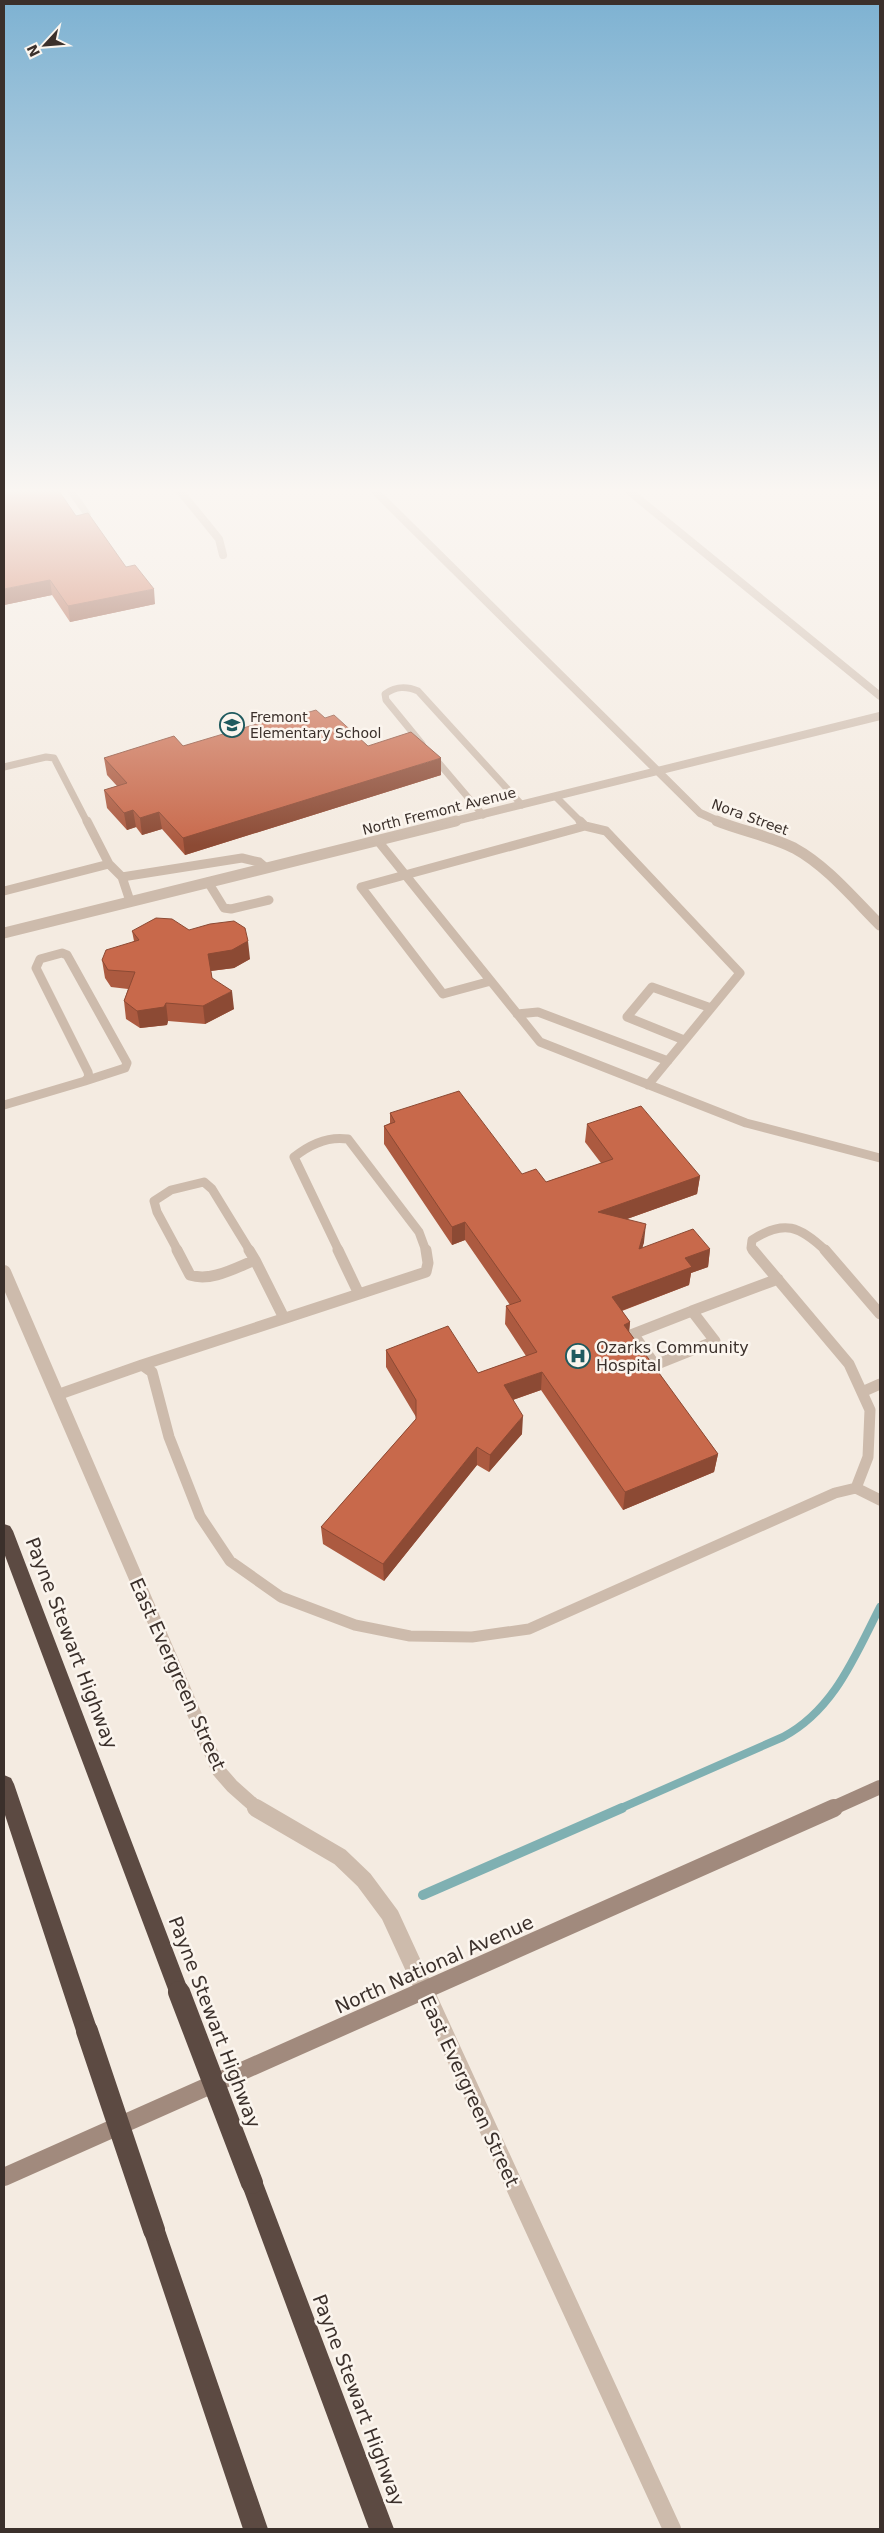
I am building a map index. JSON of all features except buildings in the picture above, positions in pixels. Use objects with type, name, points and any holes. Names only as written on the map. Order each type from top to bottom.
[{"type":"highway","name":"Payne Stewart Highway","points":[[4,1531],[382,2529]]},
{"type":"highway","points":[[4,1784],[256,2529]]},
{"type":"main road","name":"North National Avenue","points":[[4,2177],[424,1992],[880,1787]]},
{"type":"street","name":"Nora Street","points":[[494,609],[700,812],[712,820],[779,841],[796,850],[816,865],[880,925]]},
{"type":"street","points":[[774,609],[880,696]]},
{"type":"street","name":"North Fremont Avenue","points":[[4,933],[880,716]]},
{"type":"street","name":"East Evergreen Street","points":[[4,1272],[219,1770],[244,1800],[260,1813],[331,1851],[365,1880],[390,1915],[672,2529]]},
{"type":"lane","points":[[483,815],[394,712],[386,700],[385,694],[400,686],[418,691],[522,806]]},
{"type":"lane","points":[[4,766],[46,757],[54,758],[109,864],[122,877],[130,901]]},
{"type":"lane","points":[[556,797],[585,826]]},
{"type":"lane","points":[[491,981],[443,994],[361,887],[585,826],[606,831],[740,973],[648,1084]]},
{"type":"lane","points":[[378,840],[540,1042],[746,1123],[880,1158]]},
{"type":"lane","points":[[122,877],[242,858],[259,862],[266,868]]},
{"type":"lane","points":[[4,890],[109,864]]},
{"type":"lane","points":[[208,882],[224,908],[231,909],[269,900]]},
{"type":"lane","points":[[4,1105],[118,1072],[125,1068],[127,1063],[74,964],[67,954],[62,953],[40,959],[36,968],[88,1072],[89,1077],[85,1081]]},
{"type":"lane","points":[[684,1040],[626,1017],[652,987],[711,1008]]},
{"type":"lane","points":[[517,1014],[538,1012],[668,1061]]},
{"type":"lane","points":[[56,1395],[124,1370],[142,1365],[284,1318],[359,1294],[426,1272],[426,1250],[419,1232],[348,1139],[339,1137],[301,1150],[294,1157],[359,1294]]},
{"type":"lane","points":[[255,1260],[206,1277],[196,1278],[190,1275],[154,1201],[162,1193],[204,1182],[212,1189],[255,1260],[284,1318]]},
{"type":"lane","points":[[856,1488],[868,1457],[870,1410],[849,1364],[751,1248],[752,1240],[768,1230],[782,1226],[798,1229],[830,1254],[880,1314]]},
{"type":"lane","points":[[692,1311],[715,1341],[655,1365],[633,1334],[692,1311],[778,1279]]},
{"type":"lane","points":[[142,1365],[152,1372],[170,1437],[200,1516],[230,1562],[281,1597],[355,1626],[410,1636],[472,1637],[529,1629],[835,1493],[856,1488],[880,1500]]},
{"type":"lane","points":[[862,1392],[880,1384]]},
{"type":"waterway","points":[[619,1809],[783,1737],[801,1726],[830,1697],[852,1663],[880,1607]]},
{"type":"waterway","points":[[423,1895],[622,1808]]},
{"type":"place","name":"Fremont Elementary School","points":[[232,725]]},
{"type":"place","name":"Ozarks Community Hospital","points":[[578,1356]]}]
